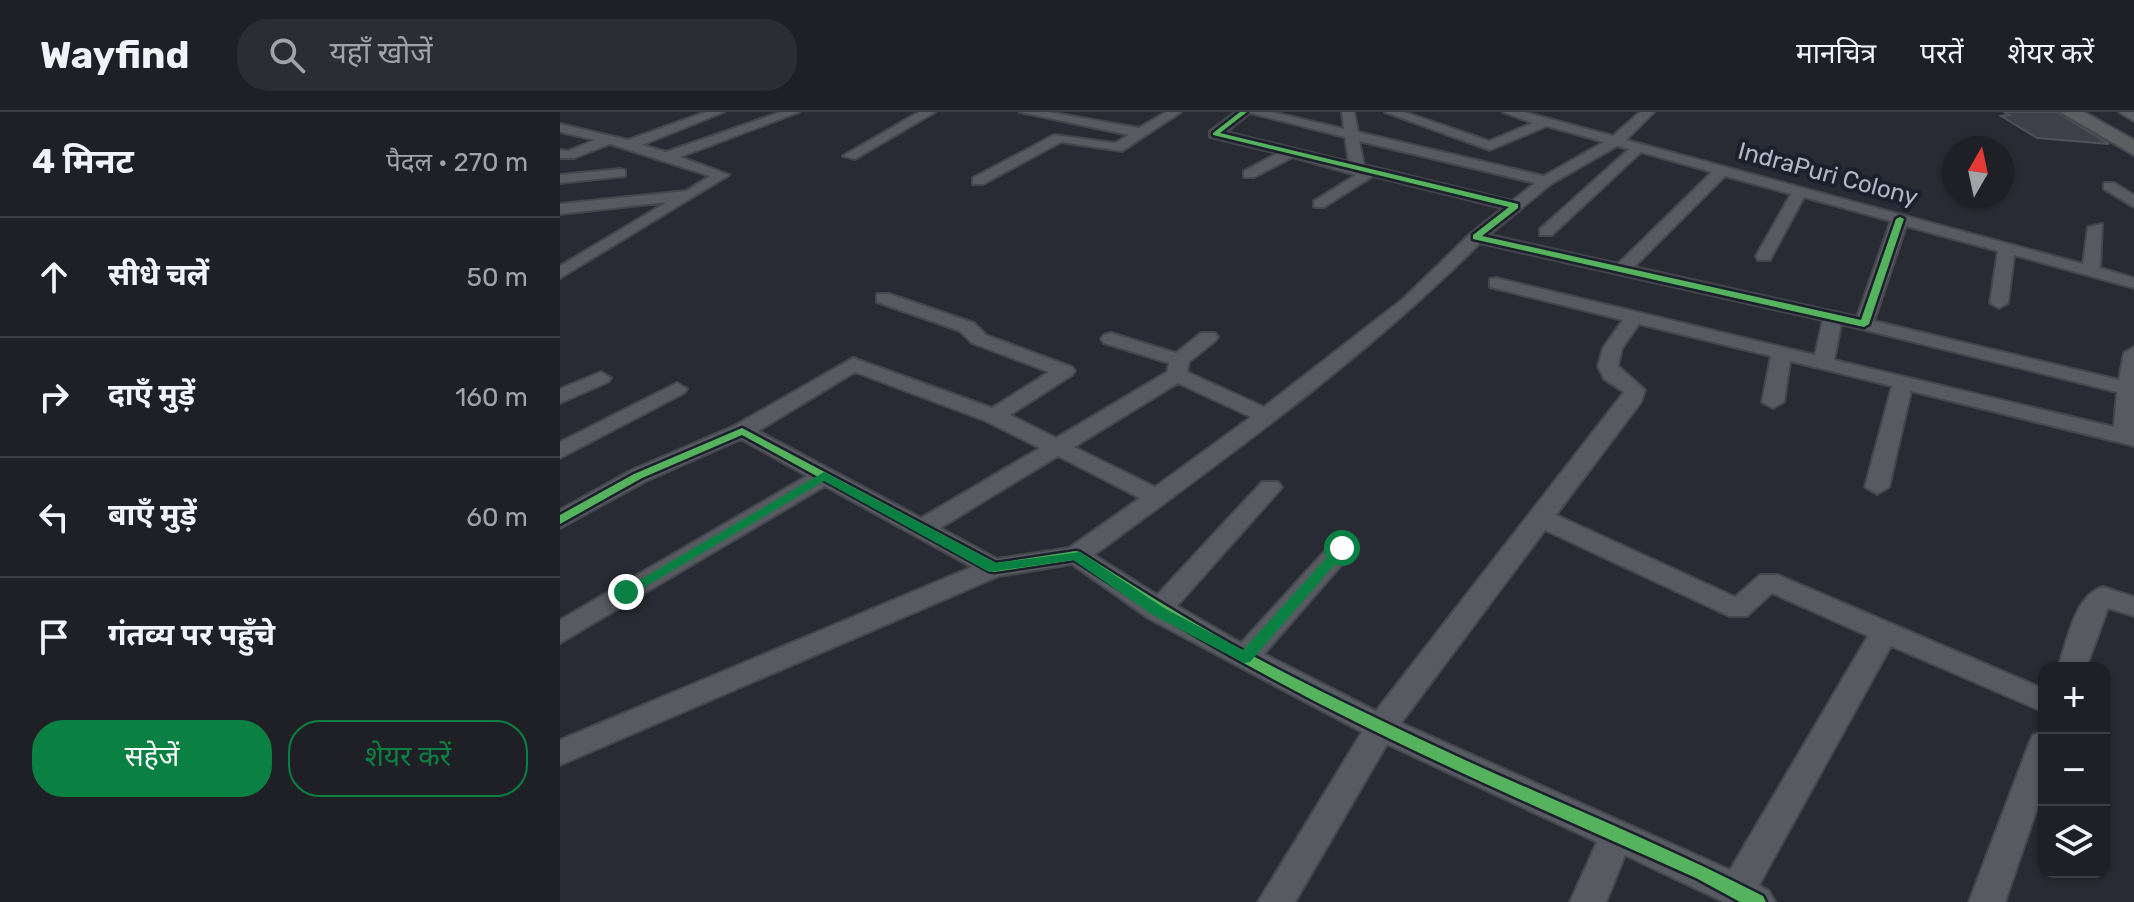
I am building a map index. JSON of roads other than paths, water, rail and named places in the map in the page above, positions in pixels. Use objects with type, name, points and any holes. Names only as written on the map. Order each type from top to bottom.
[{"type":"highway","points":[[2070,112],[2134,149]]},
{"type":"highway","points":[[2092,112],[2134,136]]},
{"type":"highway","points":[[2109,112],[2134,126]]},
{"type":"street","points":[[628,145],[718,112]]},
{"type":"street","points":[[666,157],[793,112]]},
{"type":"street","points":[[850,156],[929,112]]},
{"type":"street","points":[[1032,112],[1143,133]]},
{"type":"street","points":[[978,181],[1059,138],[1117,148],[1175,112]]},
{"type":"street","points":[[1244,112],[1215,134],[1515,206]]},
{"type":"street","points":[[1256,112],[1546,181]]},
{"type":"street","points":[[1319,204],[1366,175],[1357,168],[1348,112]]},
{"type":"street","points":[[1391,112],[1490,146],[1546,122]]},
{"type":"street","name":"IndraPuri Colony","points":[[1509,112],[2134,283]]},
{"type":"street","points":[[560,753],[994,568],[1076,555],[1266,416],[1410,302],[1476,237],[1546,181],[1616,141],[1648,112]]},
{"type":"street","points":[[560,128],[610,139],[722,175],[560,273]]},
{"type":"street","points":[[563,156],[610,139]]},
{"type":"street","points":[[1546,232],[1639,147]]},
{"type":"street","points":[[1249,174],[1290,153]]},
{"type":"street","points":[[1622,270],[1722,170]]},
{"type":"street","points":[[560,179],[620,173]]},
{"type":"street","points":[[2109,186],[2134,202]]},
{"type":"street","points":[[1764,256],[1800,191]]},
{"type":"street","points":[[560,209],[691,194]]},
{"type":"street","points":[[1864,324],[1900,219]]},
{"type":"street","points":[[2091,271],[2096,227]]},
{"type":"street","points":[[1476,237],[1864,324],[2128,388]]},
{"type":"street","points":[[1999,303],[2007,248]]},
{"type":"street","points":[[1496,283],[2129,438],[2128,388],[2134,353]]},
{"type":"street","points":[[883,298],[941,316],[967,327],[979,339],[1065,371],[994,416]]},
{"type":"street","points":[[1276,902],[1381,727],[1635,390],[1617,383],[1607,367],[1608,355],[1634,317]]},
{"type":"street","points":[[1823,363],[1833,317]]},
{"type":"street","points":[[921,529],[1058,448],[1178,368],[1208,337]]},
{"type":"street","points":[[1111,339],[1178,368],[1266,416]]},
{"type":"street","points":[[1773,402],[1781,353]]},
{"type":"street","points":[[560,520],[638,476],[742,431],[853,364],[994,416],[1157,497]]},
{"type":"street","points":[[560,397],[601,378]]},
{"type":"street","points":[[1877,487],[1903,383]]},
{"type":"street","points":[[560,451],[677,389]]},
{"type":"street","points":[[742,431],[994,568]]},
{"type":"street","points":[[560,633],[824,476]]},
{"type":"street","points":[[1158,611],[1270,487]]},
{"type":"street","points":[[1541,518],[1738,609],[1769,581],[2038,698]]},
{"type":"street","points":[[1244,658],[1342,548]]},
{"type":"street","points":[[1076,555],[1158,611],[1287,683],[1747,896],[1885,631]]},
{"type":"street","points":[[2074,662],[2094,606],[2103,596],[2134,607]]},
{"type":"street","points":[[1987,902],[2038,761]]},
{"type":"street","points":[[1588,902],[1617,835]]}]
